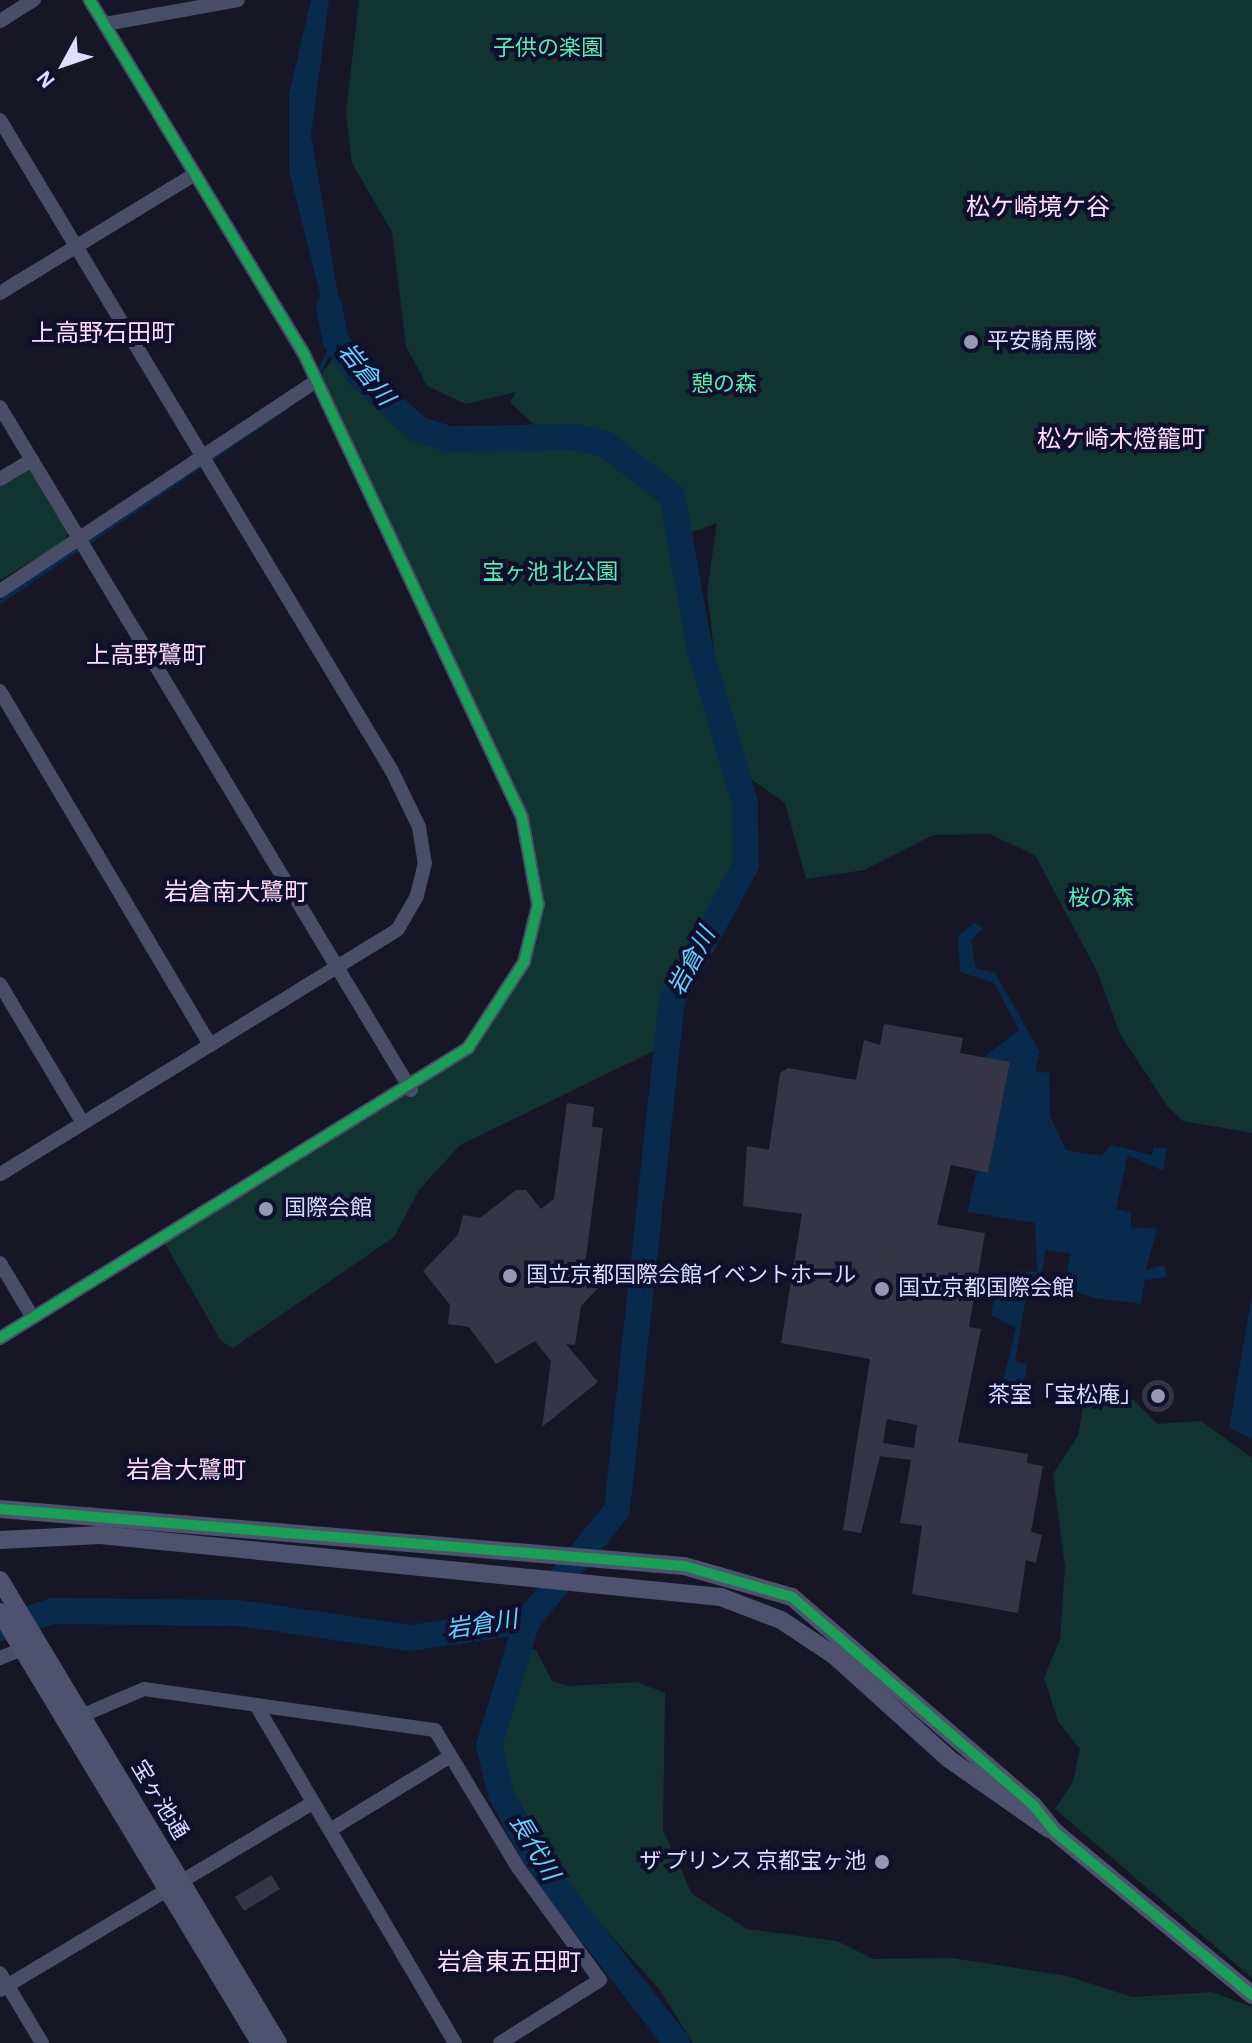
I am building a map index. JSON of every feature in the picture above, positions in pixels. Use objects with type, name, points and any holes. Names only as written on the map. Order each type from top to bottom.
[{"type":"street","points":[[0,21],[34,0]]},
{"type":"street","points":[[0,1338],[411,1090],[468,1048],[496,1012],[533,935],[538,878],[522,817],[316,381],[90,0]]},
{"type":"street","points":[[105,24],[238,0]]},
{"type":"street","points":[[0,120],[419,827],[425,863],[417,896],[397,930],[0,1174]]},
{"type":"street","points":[[0,293],[195,174]]},
{"type":"street","points":[[0,591],[316,381]]},
{"type":"street","points":[[0,407],[411,1090]]},
{"type":"street","points":[[0,479],[32,460]]},
{"type":"street","points":[[0,691],[210,1045]]},
{"type":"street","points":[[0,984],[83,1123]]},
{"type":"street","points":[[0,1263],[33,1318]]},
{"type":"street","points":[[0,1509],[632,1561],[726,1573],[792,1597],[1033,1805],[1055,1832],[1252,1995]]},
{"type":"street","points":[[0,1540],[100,1535],[721,1597],[781,1620],[835,1656],[1014,1810],[1055,1832]]},
{"type":"street","name":"宝ヶ池通","points":[[0,1580],[8,1608],[25,1643],[174,1887],[260,2043]]},
{"type":"street","points":[[0,1658],[25,1643]]},
{"type":"street","points":[[73,1719],[144,1689],[435,1730],[449,1757],[600,1980],[500,2043]]},
{"type":"street","points":[[256,1705],[455,2043]]},
{"type":"street","points":[[330,1830],[449,1757]]},
{"type":"street","points":[[42,2043],[2,1983],[174,1887],[313,1803]]},
{"type":"street","name":"宝ヶ池通","points":[[174,1887],[278,2043]]},
{"type":"green space","points":[[359,0],[1252,0],[1252,1133],[1183,1121],[1168,1107],[1120,1034],[1098,973],[1035,855],[989,834],[933,835],[864,870],[806,879],[785,803],[749,778],[721,708],[707,592],[717,523],[687,534],[667,475],[620,442],[534,425],[510,402],[516,392],[466,404],[427,386],[406,346],[392,232],[352,163],[346,113]]},
{"type":"green space","name":"宝ヶ池 北公園","points":[[339,351],[351,380],[403,434],[424,444],[583,441],[668,495],[701,691],[712,704],[739,796],[741,851],[671,997],[664,1046],[460,1145],[419,1190],[394,1237],[233,1348],[221,1341],[163,1240],[468,1048],[533,935],[532,846],[316,381]]},
{"type":"green space","points":[[25,468],[34,471],[68,530],[65,541],[0,580],[0,483]]},
{"type":"green space","points":[[1122,1388],[1157,1424],[1201,1421],[1252,1458],[1252,1978],[1055,1809],[1073,1782],[1080,1749],[1058,1721],[1044,1678],[1060,1639],[1065,1567],[1053,1474],[1078,1436],[1085,1396],[1105,1400]]},
{"type":"green space","points":[[522,1649],[536,1650],[552,1681],[568,1686],[637,1682],[665,1693],[663,1830],[692,1894],[747,1929],[837,1941],[873,1959],[952,1958],[1067,1976],[1132,1997],[1212,1992],[1252,2007],[1252,2043],[693,2043],[659,1989],[544,1861],[511,1804],[499,1762]]},
{"type":"water","points":[[311,0],[329,0],[311,136],[343,323],[334,349],[289,171],[289,94]]},
{"type":"water","points":[[974,923],[983,928],[971,940],[976,968],[995,973],[1040,1052],[1035,1071],[1049,1073],[1050,1116],[1066,1150],[1101,1156],[1111,1145],[1152,1155],[1154,1147],[1167,1149],[1163,1171],[1128,1155],[1116,1209],[1131,1213],[1131,1227],[1157,1229],[1146,1270],[1164,1265],[1167,1277],[1145,1280],[1141,1304],[1094,1298],[1065,1288],[1070,1254],[1046,1250],[1038,1293],[1027,1291],[1015,1361],[1027,1364],[1024,1385],[1003,1381],[1016,1328],[991,1315],[998,1278],[1016,1281],[1020,1271],[1037,1272],[1035,1223],[967,1212],[977,1171],[988,1173],[1010,1063],[984,1057],[1019,1030],[994,983],[960,972],[958,936]]},
{"type":"water","points":[[1252,1296],[1252,1439],[1229,1428]]},
{"type":"building","name":"国立京都国際会館","points":[[884,1024],[963,1038],[960,1053],[1010,1062],[988,1173],[951,1165],[937,1225],[985,1233],[969,1327],[981,1329],[958,1442],[1028,1454],[1027,1463],[1043,1466],[1031,1532],[1042,1535],[1036,1563],[1026,1560],[1018,1613],[912,1594],[922,1526],[900,1523],[911,1460],[880,1456],[861,1533],[843,1530],[870,1359],[781,1343],[802,1214],[743,1206],[747,1146],[769,1150],[780,1073],[788,1068],[856,1080],[864,1040],[880,1045]],"holes":[[[887,1419],[917,1425],[914,1448],[883,1443]]]},
{"type":"building","name":"国立京都国際会館イベントホール","points":[[567,1103],[594,1107],[592,1127],[603,1128],[585,1265],[600,1286],[581,1306],[575,1345],[566,1344],[598,1382],[542,1427],[551,1361],[535,1341],[496,1364],[469,1327],[448,1324],[450,1305],[423,1271],[458,1235],[463,1215],[480,1218],[516,1190],[526,1190],[541,1209],[554,1199]]},
{"type":"building","name":"茶室「宝松庵」","points":[[1158,1380],[1170,1384],[1174,1396],[1170,1408],[1158,1412],[1146,1408],[1142,1396],[1146,1384]]},
{"type":"building","points":[[271,1875],[280,1889],[244,1911],[235,1897]]},
{"type":"waterway","name":"岩倉川","points":[[329,307],[335,339],[359,375],[418,429],[449,439],[575,437],[605,444],[672,496],[700,650],[745,803],[746,865],[672,1000],[617,1510],[527,1621],[489,1746],[501,1794],[540,1866],[677,2043]]},
{"type":"waterway","points":[[319,372],[334,341]]},
{"type":"waterway","points":[[0,602],[286,408]]},
{"type":"waterway","name":"岩倉川","points":[[0,1628],[53,1611],[240,1613],[410,1638],[527,1621]]},
{"type":"cycle path","points":[[0,1338],[468,1048],[524,962],[538,905],[522,817],[304,354],[90,0]]},
{"type":"cycle path","points":[[0,1509],[684,1566],[792,1597],[1033,1805],[1055,1832],[1252,1995]]},
{"type":"place","name":"平安騎馬隊","points":[[971,342]]},
{"type":"place","name":"国際会館","points":[[266,1209]]},
{"type":"place","name":"国立京都国際会館イベントホール","points":[[510,1276]]},
{"type":"place","name":"国立京都国際会館","points":[[882,1289]]},
{"type":"place","name":"茶室「宝松庵」","points":[[1158,1396]]},
{"type":"place","name":"ザ プリンス 京都宝ヶ池","points":[[882,1862]]},
{"type":"district","name":"松ケ崎境ケ谷","points":[[1038,209]]},
{"type":"district","name":"上高野石田町","points":[[103,335]]},
{"type":"district","name":"松ケ崎木燈籠町","points":[[1121,441]]},
{"type":"district","name":"上高野鷺町","points":[[146,657]]},
{"type":"district","name":"岩倉南大鷺町","points":[[236,894]]},
{"type":"district","name":"岩倉大鷺町","points":[[186,1472]]},
{"type":"district","name":"岩倉東五田町","points":[[509,1964]]},
{"type":"park label","name":"子供の楽園","points":[[548,49]]},
{"type":"park label","name":"憩の森","points":[[724,385]]},
{"type":"park label","name":"桜の森","points":[[1101,899]]},
{"type":"water label","name":"長代川","points":[[533,1848]]}]
